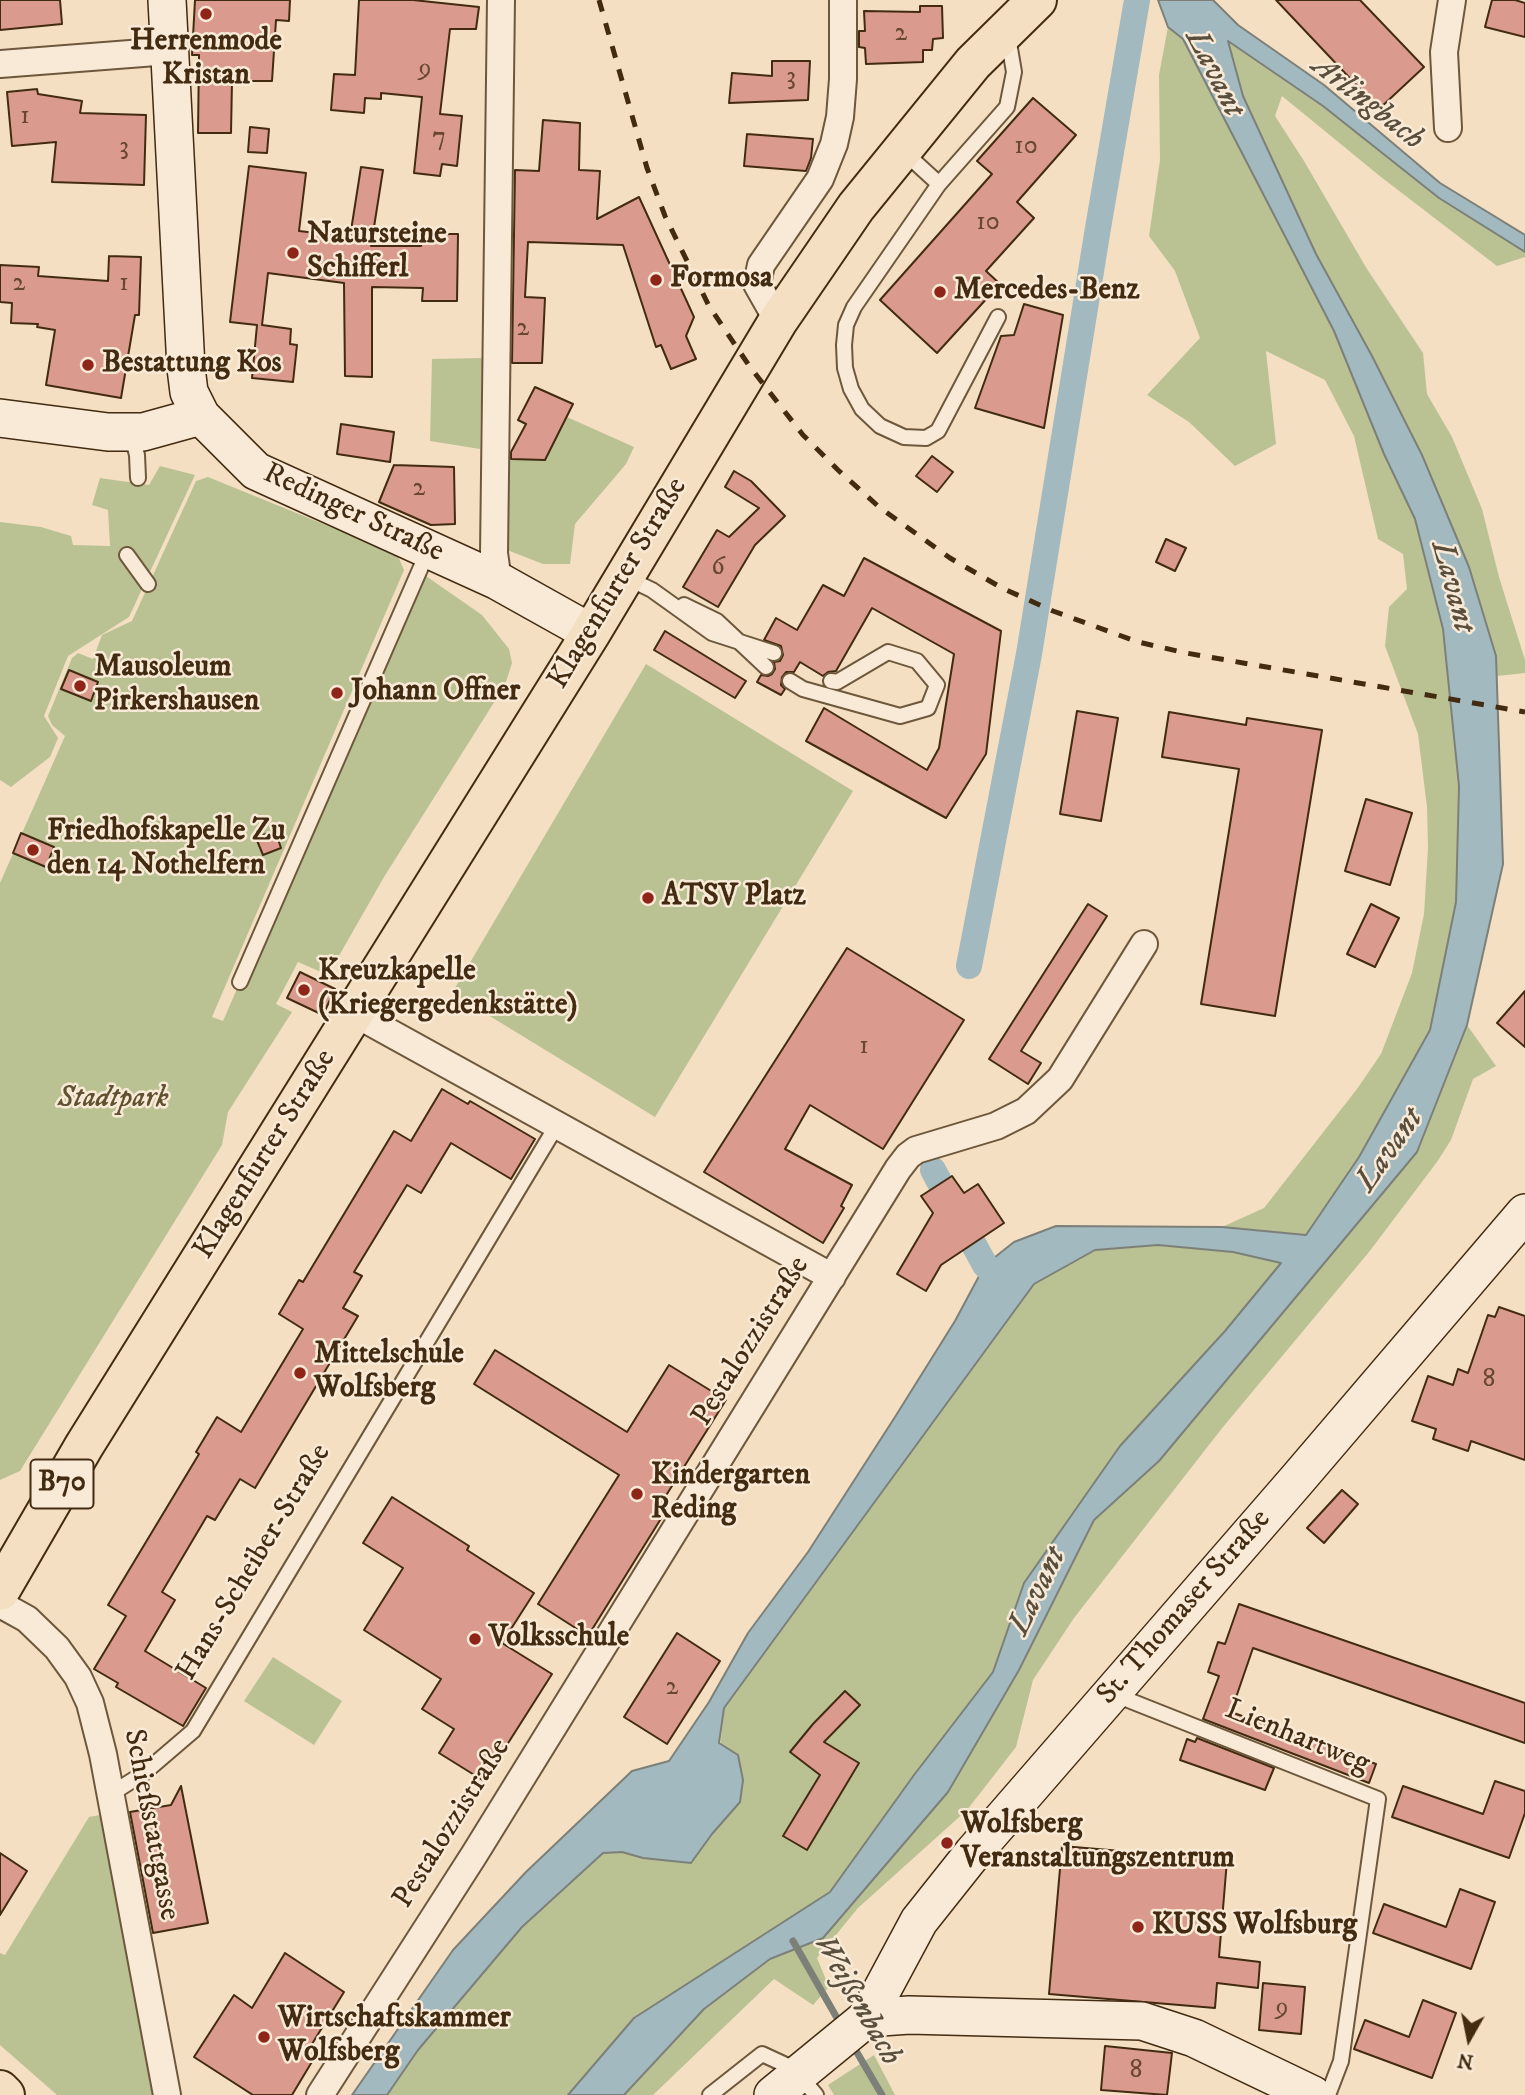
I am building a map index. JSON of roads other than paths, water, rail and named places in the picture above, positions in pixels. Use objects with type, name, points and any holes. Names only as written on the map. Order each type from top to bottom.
[{"type":"main road","name":"Redinger Straße","points":[[167,0],[186,368],[189,392],[201,416],[256,471],[498,581],[591,633]]},
{"type":"main road","name":"Klagenfurter Straße","points":[[0,1591],[10,1550],[84,1446],[591,633],[638,583],[778,321],[856,206],[973,63],[1037,0]]},
{"type":"main road","points":[[0,418],[108,432],[143,432],[201,416]]},
{"type":"main road","name":"St. Thomaser Straße","points":[[867,2018],[919,1921],[973,1853],[1525,1213]]},
{"type":"main road","points":[[803,2079],[867,2018],[909,2015],[1142,2021],[1194,2038],[1313,2095]]},
{"type":"main road","points":[[0,2090],[5,2095]]},
{"type":"street","points":[[498,581],[494,553],[501,0]]},
{"type":"street","points":[[778,321],[757,284],[761,265],[820,179],[834,144],[840,117],[843,79],[843,0]]},
{"type":"street","points":[[1448,128],[1444,52],[1452,0]]},
{"type":"street","points":[[0,64],[169,51]]},
{"type":"street","name":"Pestalozzistraße","points":[[320,2095],[474,1854],[908,1156],[916,1150],[996,1126],[1026,1111],[1060,1079],[1144,944]]},
{"type":"street","points":[[354,1013],[832,1277]]},
{"type":"street","name":"Schießstattgasse","points":[[0,1604],[27,1619],[57,1648],[78,1677],[90,1703],[111,1794],[167,2095]]},
{"type":"lane","points":[[998,317],[938,432],[926,438],[904,437],[880,426],[862,409],[851,389],[845,368],[846,325],[854,307],[939,184],[1007,107],[1014,72],[1006,30]]},
{"type":"lane","points":[[902,150],[939,184]]},
{"type":"lane","points":[[130,432],[137,455],[138,478]]},
{"type":"lane","points":[[240,982],[428,549]]},
{"type":"lane","points":[[128,555],[148,584]]},
{"type":"lane","points":[[638,583],[712,633],[774,653]]},
{"type":"lane","points":[[737,641],[766,667]]},
{"type":"lane","points":[[790,681],[803,688],[900,716],[928,708],[937,685],[917,661],[888,652],[837,681],[831,681]]},
{"type":"lane","name":"Hans-Scheiber-Straße","points":[[111,1794],[144,1773],[193,1731],[557,1125]]},
{"type":"lane","name":"Lienhartweg","points":[[1111,1693],[1378,1798],[1341,2061],[1328,2095]]},
{"type":"lane","points":[[710,2095],[762,2054],[788,2066],[803,2079]]},
{"type":"water","name":"Lavant","points":[[1158,0],[1213,0],[1238,25],[1324,85],[1440,183],[1525,235],[1525,252],[1439,198],[1323,106],[1228,41],[1243,96],[1316,254],[1422,455],[1469,567],[1496,656],[1503,864],[1467,1025],[1417,1152],[1159,1461],[1094,1520],[1019,1670],[948,1792],[823,1938],[770,1959],[704,2009],[624,2095],[568,2095],[634,2018],[830,1892],[914,1775],[993,1672],[1024,1583],[1120,1446],[1225,1331],[1281,1263],[1233,1252],[1158,1245],[1095,1250],[1034,1284],[724,1708],[719,1743],[738,1755],[743,1780],[740,1802],[691,1863],[643,1858],[622,1852],[603,1853],[522,1927],[418,2050],[387,2095],[352,2095],[453,1950],[526,1872],[632,1771],[669,1761],[709,1702],[748,1633],[808,1552],[895,1417],[955,1321],[985,1265],[1014,1242],[1056,1226],[1222,1227],[1306,1235],[1359,1157],[1430,1030],[1456,902],[1459,786],[1443,629],[1415,519],[1384,454],[1334,331],[1183,39],[1168,27]]},
{"type":"waterway","points":[[969,966],[1029,654],[1137,0]]},
{"type":"waterway","points":[[933,1170],[985,1265],[1005,1286]]},
{"type":"waterway","name":"Weißenbach","points":[[793,1941],[841,2025]]},
{"type":"waterway","name":"Weißenbach","points":[[852,2044],[882,2095]]},
{"type":"railway","points":[[599,0],[647,168],[665,216],[709,306],[750,367],[803,435],[879,507],[950,558],[1002,588],[1053,611],[1138,642],[1186,653],[1525,712]]},
{"type":"place","name":"Herrenmode Kristan","points":[[206,14]]},
{"type":"place","name":"Natursteine Schifferl","points":[[293,253]]},
{"type":"place","name":"Formosa","points":[[656,280]]},
{"type":"place","name":"Mercedes-Benz","points":[[940,292]]},
{"type":"place","name":"Bestattung Kos","points":[[88,365]]},
{"type":"place","name":"Mausoleum Pirkershausen","points":[[80,686]]},
{"type":"place","name":"Johann Offner","points":[[337,693]]},
{"type":"place","name":"Friedhofskapelle Zu den 14 Nothelfern","points":[[33,850]]},
{"type":"place","name":"ATSV Platz","points":[[648,898]]},
{"type":"place","name":"Kreuzkapelle (Kriegergedenkstätte)","points":[[304,990]]},
{"type":"place","name":"Mittelschule Wolfsberg","points":[[300,1373]]},
{"type":"place","name":"Kindergarten Reding","points":[[637,1494]]},
{"type":"place","name":"Volksschule","points":[[475,1639]]},
{"type":"place","name":"Wolfsberg Veranstaltungszentrum","points":[[947,1843]]},
{"type":"place","name":"KUSS Wolfsburg","points":[[1138,1927]]},
{"type":"place","name":"Wirtschaftskammer Wolfsberg","points":[[264,2037]]},
{"type":"water label","name":"Arlingbach","points":[[1367,104]]},
{"type":"park label","name":"Stadtpark","points":[[113,1100]]}]
